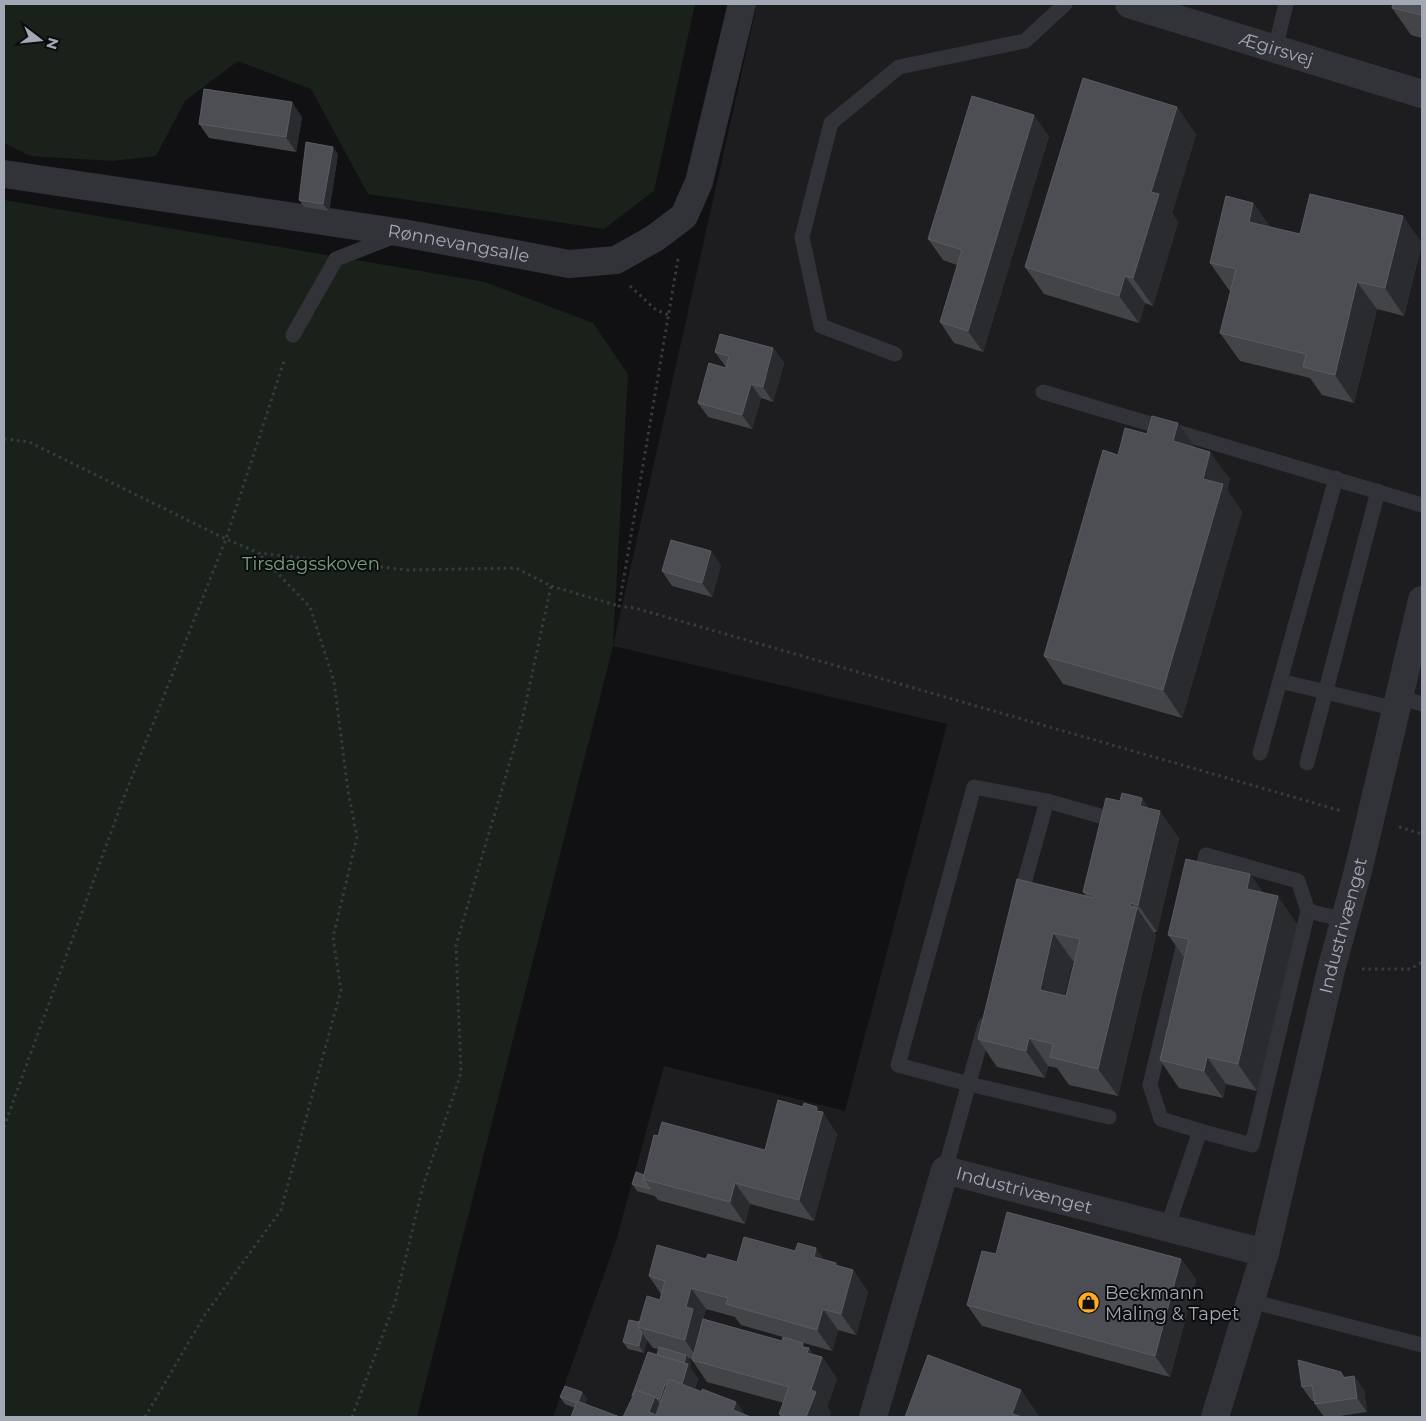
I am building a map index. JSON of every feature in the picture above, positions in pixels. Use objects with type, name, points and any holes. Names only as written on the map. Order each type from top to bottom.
[{"type":"street","name":"Rønnevangsalle","points":[[4,174],[403,233],[569,264],[616,260],[655,238],[684,216],[699,182],[742,4]]},
{"type":"street","name":"Ægirsvej","points":[[1129,4],[1422,94]]},
{"type":"street","name":"Industrivænget","points":[[1214,1417],[1265,1253],[1331,970],[1358,871],[1381,771],[1406,704],[1422,600]]},
{"type":"street","name":"Industrivænget","points":[[873,1417],[945,1170],[1265,1253]]},
{"type":"lane","points":[[895,354],[821,326],[802,237],[831,123],[898,66],[1024,42],[1065,4]]},
{"type":"lane","points":[[1276,49],[1286,4]]},
{"type":"lane","points":[[292,335],[336,259],[403,233]]},
{"type":"lane","points":[[1043,392],[1422,505]]},
{"type":"lane","points":[[1260,753],[1336,478]]},
{"type":"lane","points":[[1307,763],[1378,491]]},
{"type":"lane","points":[[1280,681],[1325,692],[1406,704]]},
{"type":"lane","points":[[1104,817],[1047,801],[974,787],[898,1065],[1109,1117]]},
{"type":"lane","points":[[1016,914],[1047,801]]},
{"type":"lane","points":[[1190,922],[1150,1085],[1161,1119],[1252,1145],[1308,911],[1298,880],[1206,855],[1196,894]]},
{"type":"lane","points":[[1308,911],[1345,920]]},
{"type":"lane","points":[[945,1170],[990,1009]]},
{"type":"lane","points":[[1168,1228],[1200,1130]]},
{"type":"lane","points":[[1251,1301],[1422,1345]]},
{"type":"path","points":[[620,606],[684,216]]},
{"type":"path","points":[[601,261],[656,310],[668,314]]},
{"type":"path","points":[[4,1127],[122,802],[226,539],[292,335]]},
{"type":"path","points":[[4,439],[29,442],[226,539],[259,553],[406,570],[516,568],[551,586],[620,606],[635,608],[1348,813]]},
{"type":"path","points":[[145,1417],[204,1316],[281,1210],[341,990],[333,937],[357,837],[348,791],[334,681],[310,607],[259,553]]},
{"type":"path","points":[[352,1417],[395,1302],[423,1186],[461,1073],[456,945],[522,721],[551,586]]},
{"type":"path","points":[[1396,826],[1422,834]]},
{"type":"path","points":[[1331,970],[1410,969],[1422,962]]},
{"type":"shaded area","points":[[757,4],[1422,4],[1422,1417],[553,1417],[616,1241],[664,1066],[845,1111],[947,724],[613,646]]},
{"type":"green space","points":[[4,4],[695,4],[654,191],[604,229],[368,194],[311,89],[238,61],[185,101],[156,156],[112,161],[30,156],[4,143]]},
{"type":"green space","name":"Tirsdagsskoven","points":[[4,200],[485,282],[593,323],[628,374],[613,646],[417,1417],[4,1417]]},
{"type":"building","points":[[1393,4],[1422,4],[1422,15],[1392,8]]},
{"type":"building","points":[[1083,78],[1177,107],[1151,192],[1159,194],[1133,278],[1125,276],[1119,296],[1025,267]]},
{"type":"building","points":[[204,89],[292,102],[286,137],[199,124]]},
{"type":"building","points":[[972,96],[1034,115],[968,331],[940,322],[962,250],[928,239]]},
{"type":"building","points":[[306,142],[333,147],[323,204],[299,200]]},
{"type":"building","points":[[1310,194],[1403,216],[1385,288],[1357,282],[1335,375],[1303,367],[1306,354],[1220,333],[1236,269],[1210,263],[1226,196],[1253,203],[1249,222],[1300,234]]},
{"type":"building","points":[[720,334],[773,348],[763,387],[751,384],[742,415],[698,403],[709,363],[726,368],[729,356],[715,352]]},
{"type":"building","points":[[1152,416],[1178,423],[1173,441],[1210,452],[1203,479],[1223,484],[1163,690],[1044,656],[1103,450],[1118,455],[1125,428],[1147,434]]},
{"type":"building","points":[[671,540],[711,551],[702,583],[662,571]]},
{"type":"building","points":[[1122,793],[1142,798],[1140,806],[1160,811],[1138,905],[1131,903],[1130,906],[1137,908],[1098,1069],[1050,1057],[1053,1044],[1029,1038],[1026,1051],[978,1039],[1017,879],[1094,898],[1094,895],[1083,892],[1106,798],[1120,801]],"holes":[[[1053,933],[1080,939],[1066,996],[1040,990]]]},
{"type":"building","points":[[1186,859],[1250,874],[1247,889],[1278,896],[1238,1064],[1207,1057],[1204,1071],[1160,1060],[1189,939],[1168,935]]},
{"type":"building","points":[[778,1100],[803,1107],[804,1103],[817,1107],[816,1111],[823,1112],[799,1200],[735,1183],[730,1202],[643,1179],[654,1135],[658,1136],[662,1122],[765,1150]]},
{"type":"building","points":[[636,1172],[644,1175],[643,1179],[650,1189],[632,1184]]},
{"type":"building","name":"Beckmann Maling & Tapet","points":[[1007,1212],[1181,1259],[1155,1356],[967,1305],[982,1251],[996,1254]]},
{"type":"building","points":[[744,1237],[795,1251],[798,1243],[816,1248],[814,1257],[853,1270],[841,1314],[823,1309],[817,1330],[726,1304],[728,1298],[691,1288],[686,1307],[693,1309],[685,1340],[638,1327],[647,1296],[660,1300],[665,1281],[649,1276],[657,1245],[706,1259],[708,1254],[737,1262]]},
{"type":"building","points":[[703,1319],[782,1341],[783,1337],[803,1343],[802,1347],[809,1348],[807,1353],[822,1357],[811,1390],[816,1392],[806,1417],[787,1417],[779,1414],[789,1387],[692,1360]]},
{"type":"building","points":[[629,1320],[639,1322],[638,1327],[642,1333],[639,1346],[623,1342]]},
{"type":"building","points":[[659,1347],[686,1355],[684,1363],[657,1355]]},
{"type":"building","points":[[648,1352],[688,1364],[682,1384],[669,1379],[667,1385],[665,1384],[660,1399],[636,1390],[632,1396]]},
{"type":"building","points":[[928,1355],[1021,1390],[1012,1414],[1022,1417],[905,1417]]},
{"type":"building","points":[[1298,1360],[1341,1372],[1342,1378],[1354,1376],[1357,1398],[1315,1404],[1312,1385],[1302,1387]]},
{"type":"building","points":[[669,1379],[702,1392],[702,1389],[736,1402],[733,1410],[751,1417],[623,1417],[636,1390],[655,1397],[649,1412],[656,1415]]},
{"type":"building","points":[[565,1386],[582,1392],[577,1403],[560,1397]]},
{"type":"building","points":[[577,1401],[620,1417],[571,1417]]},
{"type":"place","name":"Beckmann Maling & Tapet","points":[[1089,1303]]}]
